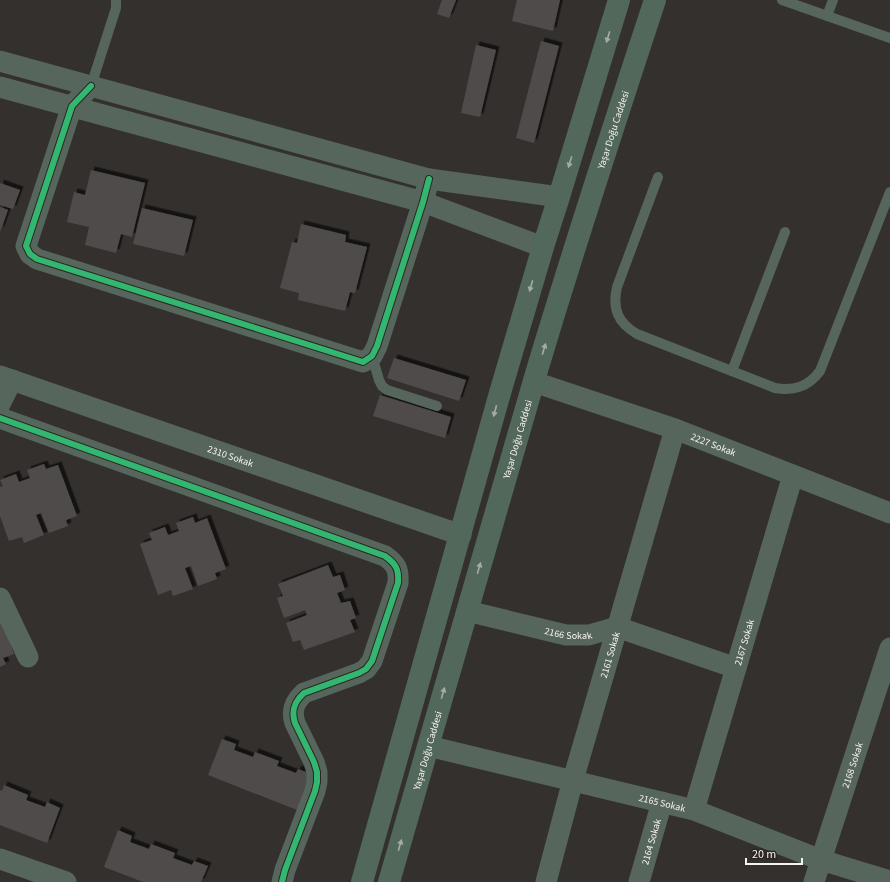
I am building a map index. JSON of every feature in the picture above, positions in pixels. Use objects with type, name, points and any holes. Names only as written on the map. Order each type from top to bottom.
[{"type":"main road","points":[[362,882],[500,393],[619,0]]},
{"type":"main road","name":"Yaşar Doğu Caddesi","points":[[389,882],[534,382],[586,211],[655,0]]},
{"type":"street","points":[[0,61],[429,179],[559,197]]},
{"type":"street","points":[[91,86],[72,106],[26,246],[30,254],[36,259],[363,362],[372,356],[377,346],[429,179]]},
{"type":"street","points":[[0,87],[423,202],[543,247]]},
{"type":"street","points":[[0,404],[6,378]]},
{"type":"street","name":"2310 Sokak","points":[[6,378],[461,534]]},
{"type":"street","name":"2227 Sokak","points":[[534,382],[675,429],[890,513]]},
{"type":"street","points":[[0,418],[385,556],[392,560],[396,566],[398,572],[398,583],[372,661],[366,669],[359,674],[304,693],[298,698],[295,705],[293,717],[314,762],[317,772],[317,782],[282,882]]},
{"type":"street","name":"2161 Sokak","points":[[546,882],[572,780],[675,429]]},
{"type":"street","name":"2167 Sokak","points":[[694,810],[793,475]]},
{"type":"street","points":[[0,598],[28,657]]},
{"type":"street","name":"2166 Sokak","points":[[467,611],[566,635],[589,635],[617,627]]},
{"type":"street","points":[[617,627],[736,668]]},
{"type":"street","name":"2168 Sokak","points":[[814,882],[890,648]]},
{"type":"street","name":"2165 Sokak","points":[[428,746],[694,810],[821,860],[890,881]]},
{"type":"street","name":"2164 Sokak","points":[[639,882],[662,802]]},
{"type":"street","points":[[0,859],[66,882]]},
{"type":"lane","points":[[91,86],[116,8],[116,0]]},
{"type":"lane","points":[[782,0],[890,38]]},
{"type":"lane","points":[[827,16],[833,0]]},
{"type":"lane","points":[[658,177],[617,287],[615,299],[616,312],[625,325],[638,334],[775,388],[784,389],[794,389],[803,386],[820,371],[890,192]]},
{"type":"lane","points":[[732,371],[785,232]]},
{"type":"lane","points":[[372,356],[379,380],[382,386],[387,390],[437,406]]},
{"type":"building","points":[[442,0],[456,0],[449,18],[437,14]]},
{"type":"building","points":[[517,0],[560,0],[553,31],[512,21]]},
{"type":"building","points":[[541,41],[559,46],[534,143],[516,138]]},
{"type":"building","points":[[476,45],[496,50],[480,117],[461,113]]},
{"type":"building","points":[[91,170],[145,183],[132,237],[121,234],[116,253],[85,245],[89,227],[67,222],[74,192],[85,195]]},
{"type":"building","points":[[0,183],[20,190],[13,209],[0,205]]},
{"type":"building","points":[[0,207],[8,210],[0,232]]},
{"type":"building","points":[[142,208],[193,220],[184,256],[133,244]]},
{"type":"building","points":[[301,224],[346,235],[345,242],[367,247],[355,293],[350,292],[345,311],[298,300],[299,293],[280,288],[292,242],[297,243]]},
{"type":"building","points":[[394,358],[466,380],[459,401],[387,378]]},
{"type":"building","points":[[380,395],[451,417],[445,438],[373,416]]},
{"type":"building","points":[[44,464],[46,469],[58,465],[77,516],[66,520],[68,526],[49,533],[41,513],[36,515],[44,535],[24,543],[22,537],[9,541],[0,516],[0,487],[3,486],[0,480],[16,474],[19,482],[30,478],[27,470]]},
{"type":"building","points":[[193,517],[195,523],[207,518],[226,569],[215,573],[217,579],[198,586],[191,566],[185,568],[193,589],[173,596],[171,590],[158,595],[140,544],[152,540],[149,533],[165,527],[168,535],[179,531],[176,523]]},
{"type":"building","points":[[328,565],[333,577],[340,575],[345,590],[337,593],[341,603],[350,601],[356,618],[350,620],[355,632],[304,650],[300,640],[293,642],[286,623],[307,615],[305,610],[284,618],[277,598],[283,596],[278,584]]},
{"type":"building","points":[[0,616],[14,654],[3,658],[6,664],[0,667]]},
{"type":"building","points":[[222,739],[236,744],[234,750],[253,757],[255,752],[279,761],[277,766],[296,773],[298,769],[311,774],[297,810],[208,775]]},
{"type":"building","points":[[4,785],[28,795],[26,800],[45,807],[47,802],[60,808],[47,843],[0,825],[0,790],[2,791]]},
{"type":"building","points":[[118,830],[132,836],[130,842],[149,849],[151,844],[175,853],[173,858],[192,865],[194,861],[208,866],[201,882],[143,882],[104,867]]},
{"type":"cycle path","points":[[91,86],[72,106],[26,246],[30,254],[37,259],[363,362],[372,356],[377,346],[429,179]]},
{"type":"cycle path","points":[[0,418],[385,556],[396,567],[398,583],[372,661],[366,669],[359,673],[304,693],[294,707],[293,715],[295,723],[314,762],[317,772],[317,782],[282,882]]}]
